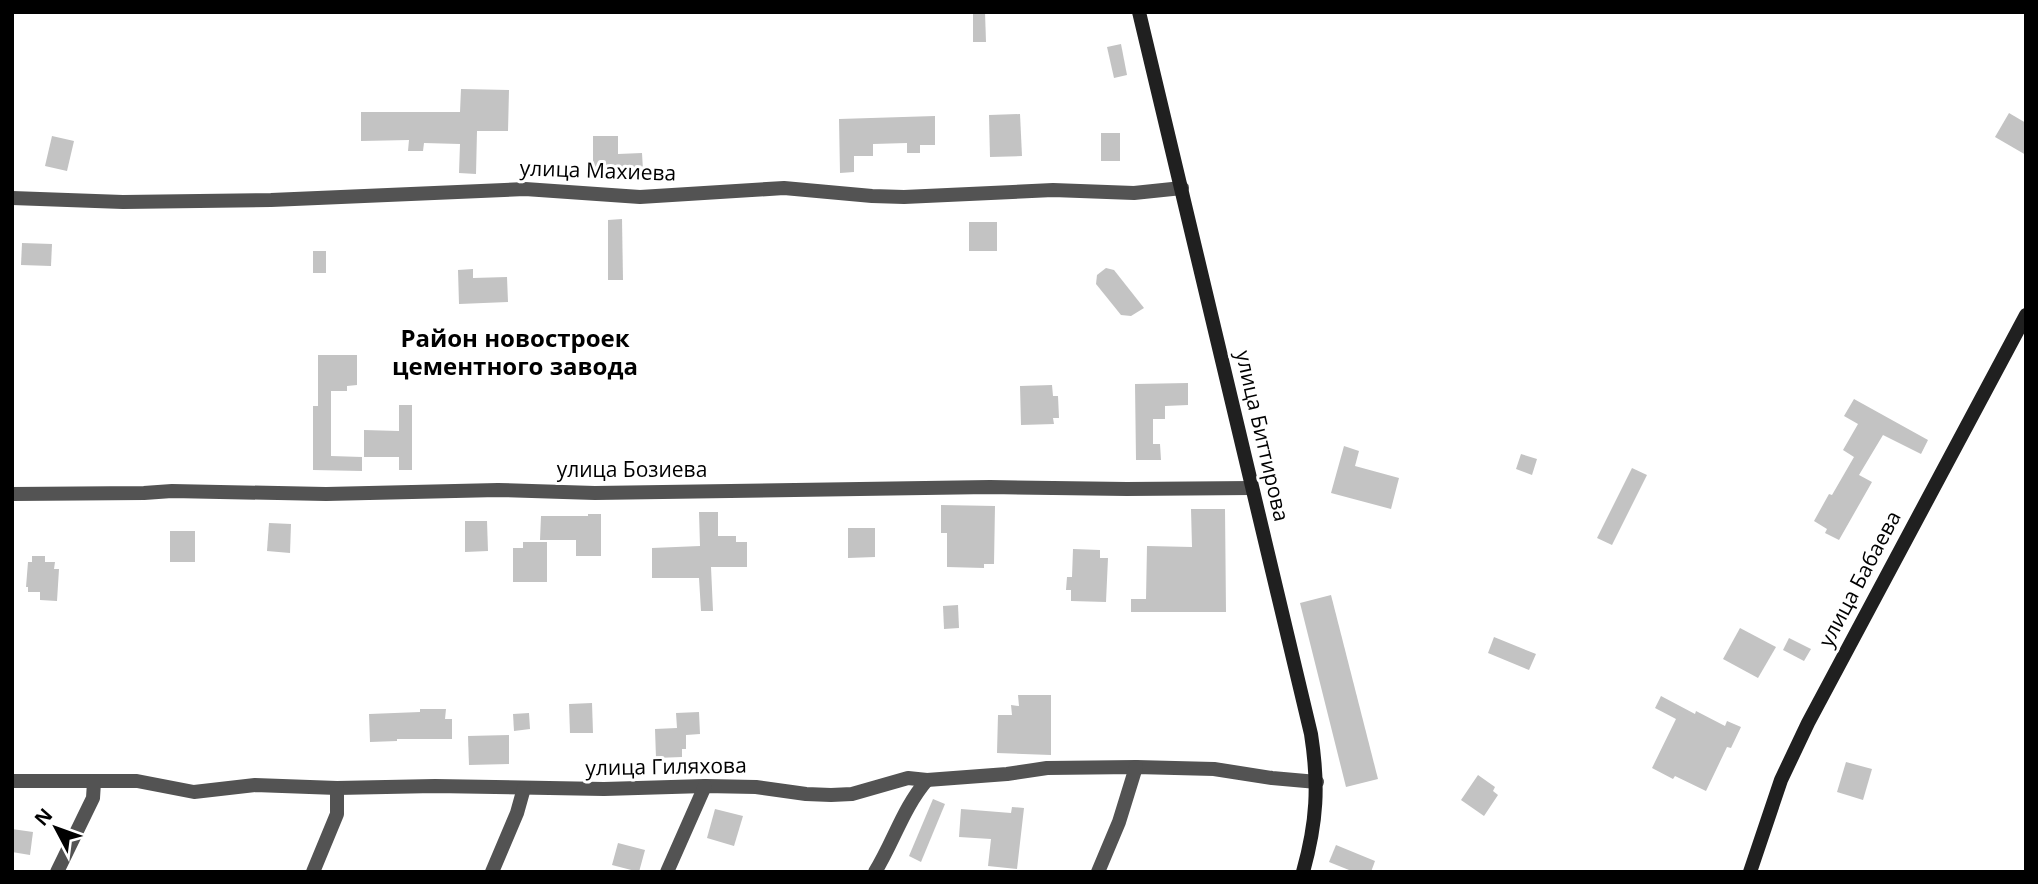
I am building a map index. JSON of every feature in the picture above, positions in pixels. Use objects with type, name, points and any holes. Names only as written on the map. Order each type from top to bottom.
[{"type":"street","name":"улица Биттирова","points":[[1139,12],[1311,734],[1317,782],[1315,821],[1303,872]]},
{"type":"street","name":"улица Махиева","points":[[12,198],[123,202],[271,200],[525,189],[640,197],[784,188],[904,197],[1054,190],[1134,193],[1182,188]]},
{"type":"street","name":"улица Бабаева","points":[[1751,872],[1781,780],[1808,723],[2026,314]]},
{"type":"street","name":"улица Бозиева","points":[[12,494],[172,491],[327,494],[485,490],[595,493],[990,486],[1252,488]]},
{"type":"street","name":"улица Гиляхова","points":[[12,781],[137,781],[194,792],[256,785],[337,788],[435,786],[635,789],[705,786],[756,787],[831,795],[852,794],[908,778],[927,780],[1007,775],[1047,768],[1136,767],[1214,769],[1317,782]]},
{"type":"street","points":[[1098,872],[1119,822],[1136,767]]},
{"type":"street","points":[[875,872],[888,850],[902,815],[927,780]]},
{"type":"street","points":[[57,872],[93,798],[94,782]]},
{"type":"street","points":[[667,872],[705,786]]},
{"type":"street","points":[[313,872],[337,814],[337,788]]},
{"type":"street","points":[[492,872],[517,813],[524,788]]},
{"type":"building","points":[[973,12],[985,12],[986,42],[973,42]]},
{"type":"building","points":[[1121,44],[1127,75],[1114,78],[1107,47]]},
{"type":"building","points":[[461,89],[509,90],[508,131],[477,131],[476,174],[459,173],[460,144],[424,143],[423,151],[408,151],[409,140],[361,141],[361,112],[460,112]]},
{"type":"building","points":[[2009,113],[2026,123],[2026,155],[1995,137]]},
{"type":"building","points":[[1020,114],[1022,156],[990,157],[989,115]]},
{"type":"building","points":[[935,116],[935,145],[920,145],[920,153],[907,153],[907,143],[873,144],[873,156],[854,156],[854,172],[840,173],[839,119]]},
{"type":"building","points":[[1101,133],[1120,133],[1120,161],[1101,161]]},
{"type":"building","points":[[52,136],[74,141],[67,171],[45,166]]},
{"type":"building","points":[[593,136],[618,136],[618,154],[642,153],[643,170],[593,170]]},
{"type":"building","points":[[622,219],[623,280],[608,280],[608,220]]},
{"type":"building","points":[[969,222],[997,222],[997,251],[969,251]]},
{"type":"building","points":[[22,243],[52,244],[51,266],[21,265]]},
{"type":"building","points":[[313,251],[326,251],[326,273],[313,273]]},
{"type":"building","points":[[1106,268],[1114,270],[1144,308],[1131,316],[1121,315],[1096,284],[1097,275]]},
{"type":"building","points":[[473,269],[473,278],[507,277],[508,302],[459,304],[458,270]]},
{"type":"building","points":[[318,355],[357,355],[357,385],[347,386],[347,391],[331,391],[331,456],[362,457],[362,471],[313,470],[313,406],[318,406]]},
{"type":"building","points":[[1188,383],[1188,405],[1165,406],[1165,419],[1153,419],[1153,444],[1160,444],[1161,460],[1136,460],[1135,384]]},
{"type":"building","points":[[1052,385],[1053,396],[1058,396],[1059,418],[1053,418],[1054,424],[1021,425],[1020,386]]},
{"type":"building","points":[[1854,399],[1928,440],[1921,454],[1883,435],[1859,475],[1872,482],[1839,540],[1825,533],[1827,529],[1814,521],[1854,457],[1843,450],[1858,424],[1844,416]]},
{"type":"building","points":[[399,405],[412,405],[412,470],[399,470],[399,457],[364,457],[364,430],[399,431]]},
{"type":"building","points":[[1344,446],[1359,451],[1355,466],[1399,478],[1391,509],[1331,493]]},
{"type":"building","points":[[1521,454],[1537,459],[1532,475],[1516,469]]},
{"type":"building","points":[[1632,468],[1647,475],[1612,545],[1597,538]]},
{"type":"building","points":[[941,505],[995,506],[994,564],[984,564],[984,568],[947,567],[947,533],[941,533]]},
{"type":"building","points":[[1191,509],[1225,509],[1226,612],[1131,612],[1131,599],[1146,599],[1147,546],[1192,547]]},
{"type":"building","points":[[699,512],[718,512],[718,536],[736,536],[736,542],[747,542],[747,567],[711,567],[713,611],[701,611],[699,578],[652,578],[652,548],[700,546]]},
{"type":"building","points":[[601,514],[601,556],[576,556],[576,540],[540,540],[541,516]]},
{"type":"building","points":[[465,521],[487,521],[488,551],[465,552]]},
{"type":"building","points":[[269,523],[291,524],[290,553],[267,551]]},
{"type":"building","points":[[848,528],[875,528],[875,557],[848,558]]},
{"type":"building","points":[[170,531],[195,531],[195,562],[170,562]]},
{"type":"building","points":[[523,542],[547,542],[547,582],[513,582],[513,548],[523,548]]},
{"type":"building","points":[[1073,549],[1100,550],[1100,558],[1108,558],[1106,602],[1071,601],[1071,590],[1066,590],[1067,577],[1072,577]]},
{"type":"building","points":[[32,556],[45,556],[45,562],[55,562],[54,569],[59,569],[57,601],[40,600],[40,592],[28,592],[28,562],[32,562]]},
{"type":"building","points":[[1331,595],[1378,779],[1346,787],[1300,603]]},
{"type":"building","points":[[958,605],[959,628],[944,629],[943,606]]},
{"type":"building","points":[[1740,628],[1776,647],[1758,678],[1723,659]]},
{"type":"building","points":[[1494,637],[1536,654],[1529,670],[1488,653]]},
{"type":"building","points":[[1789,638],[1811,649],[1804,661],[1783,650]]},
{"type":"building","points":[[1018,695],[1051,695],[1051,755],[997,753],[998,715],[1012,715],[1011,705],[1019,706]]},
{"type":"building","points":[[1661,696],[1725,726],[1727,721],[1741,727],[1731,748],[1727,747],[1706,791],[1652,768],[1676,719],[1655,708]]},
{"type":"building","points":[[592,703],[593,733],[570,733],[569,704]]},
{"type":"building","points":[[420,709],[446,709],[445,719],[452,719],[452,739],[370,742],[369,714],[420,712]]},
{"type":"building","points":[[699,712],[700,734],[686,735],[686,749],[682,749],[682,757],[656,758],[655,729],[677,728],[676,713]]},
{"type":"building","points":[[529,713],[530,729],[514,731],[513,714]]},
{"type":"building","points":[[509,735],[509,764],[469,765],[468,736]]},
{"type":"building","points":[[1846,762],[1872,769],[1863,800],[1837,792]]},
{"type":"building","points":[[1478,775],[1495,787],[1493,791],[1498,795],[1484,816],[1461,800]]},
{"type":"building","points":[[933,799],[945,804],[921,862],[909,856]]},
{"type":"building","points":[[1012,807],[1024,808],[1017,869],[988,866],[991,839],[959,837],[961,809],[1011,813]]},
{"type":"building","points":[[715,809],[743,816],[734,846],[707,838]]},
{"type":"building","points":[[12,829],[33,832],[30,855],[12,852]]},
{"type":"building","points":[[618,843],[645,850],[639,872],[612,865]]},
{"type":"building","points":[[1336,845],[1375,861],[1371,872],[1354,872],[1329,862]]},
{"type":"district","name":"Район новостроек цементного завода","points":[[515,353]]}]
